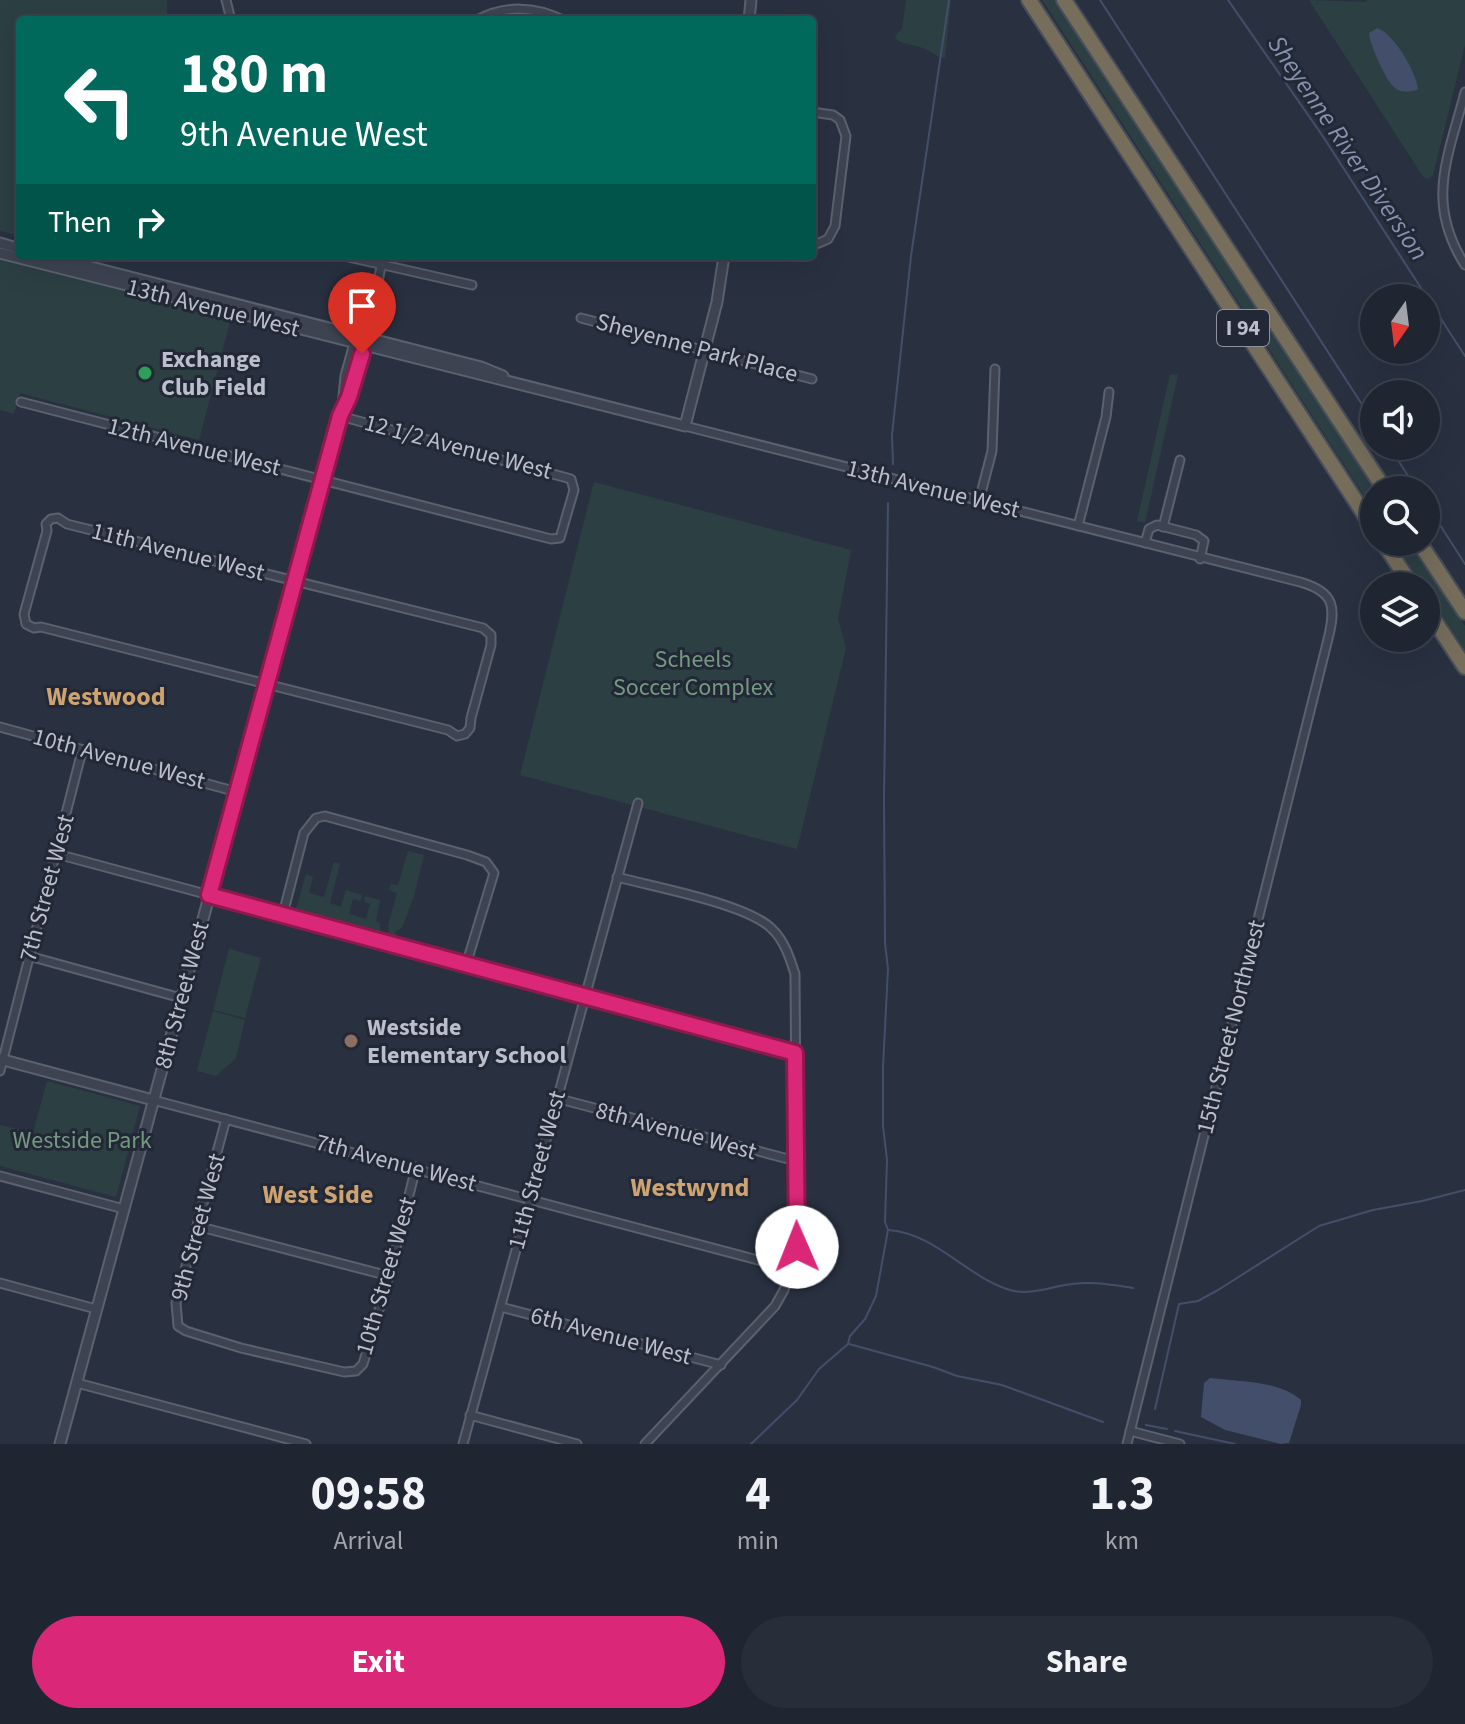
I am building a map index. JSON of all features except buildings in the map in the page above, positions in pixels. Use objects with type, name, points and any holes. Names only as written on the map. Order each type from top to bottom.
[{"type":"highway","name":"I 94","points":[[1029,0],[1360,508]]},
{"type":"highway","name":"I 94","points":[[1064,0],[1376,476]]},
{"type":"highway","points":[[1428,556],[1465,612]]},
{"type":"highway","points":[[1440,629],[1465,667]]},
{"type":"street","points":[[487,16],[515,9],[547,12],[555,16]]},
{"type":"street","points":[[1465,92],[1441,195],[1447,231],[1465,265]]},
{"type":"street","points":[[816,113],[833,115],[840,120],[846,136],[835,226],[828,239],[816,244]]},
{"type":"street","name":"13th Avenue West","points":[[29,260],[361,341]]},
{"type":"street","name":"13th Avenue West","points":[[63,260],[479,376],[521,383],[1313,586],[1329,598],[1333,611]]},
{"type":"street","points":[[359,260],[472,285]]},
{"type":"street","name":"8th Street West","points":[[60,1444],[342,412],[344,386],[374,310],[382,260]]},
{"type":"street","points":[[685,426],[717,302],[723,260]]},
{"type":"street","name":"Sheyenne Park Place","points":[[581,318],[812,379]]},
{"type":"street","points":[[979,501],[992,451],[995,369]]},
{"type":"street","points":[[1078,526],[1106,417],[1109,392]]},
{"type":"street","name":"12th Avenue West","points":[[21,402],[551,539],[560,538],[571,500]]},
{"type":"street","name":"12 1/2 Avenue West","points":[[342,412],[561,475],[571,479],[574,490],[571,500]]},
{"type":"street","points":[[1163,527],[1180,460]]},
{"type":"street","name":"11th Avenue West","points":[[58,518],[67,524],[296,583],[483,628],[491,635],[470,728],[465,734],[457,736],[448,730],[41,627],[34,628],[26,624],[24,614],[47,531],[46,524],[58,518]]},
{"type":"street","points":[[1145,543],[1152,525],[1202,538],[1204,544],[1200,559]]},
{"type":"street","name":"15th Street Northwest","points":[[1127,1444],[1333,611]]},
{"type":"street","name":"10th Avenue West","points":[[0,727],[237,792]]},
{"type":"street","name":"7th Street West","points":[[0,1071],[82,751]]},
{"type":"street","name":"11th Street West","points":[[463,1444],[638,803]]},
{"type":"street","points":[[283,914],[304,833],[316,818],[325,816],[467,855],[486,862],[492,868],[493,881],[466,965]]},
{"type":"street","points":[[57,854],[795,1053]]},
{"type":"street","points":[[617,877],[751,913],[773,929],[787,951],[795,974],[797,1247],[792,1269],[775,1306],[645,1444]]},
{"type":"street","points":[[29,956],[181,998]]},
{"type":"street","name":"7th Avenue West","points":[[1,1060],[416,1167],[792,1269]]},
{"type":"street","name":"8th Avenue West","points":[[556,1098],[634,1121],[796,1161]]},
{"type":"street","name":"9th Street West","points":[[226,1119],[176,1303],[178,1326],[241,1348],[344,1372]]},
{"type":"street","name":"10th Street West","points":[[344,1372],[356,1371],[363,1364],[416,1167]]},
{"type":"street","points":[[0,1176],[124,1209]]},
{"type":"street","points":[[197,1226],[389,1276]]},
{"type":"street","points":[[0,1283],[96,1309]]},
{"type":"street","name":"6th Avenue West","points":[[501,1307],[721,1365]]},
{"type":"street","points":[[77,1383],[306,1444]]},
{"type":"street","points":[[470,1415],[577,1444]]},
{"type":"street","points":[[1130,1431],[1180,1444]]},
{"type":"green space","points":[[0,0],[167,0],[167,16],[16,16],[16,235],[0,231]]},
{"type":"green space","points":[[906,0],[951,0],[945,58],[895,38],[902,29]]},
{"type":"green space","points":[[1042,0],[1057,0],[1367,476],[1360,476],[1360,489]]},
{"type":"green space","points":[[1309,0],[1465,0],[1465,45],[1433,175],[1429,179],[1424,178]]},
{"type":"green space","points":[[0,257],[231,318],[199,440],[20,393],[14,414],[0,410]]},
{"type":"green space","points":[[1170,374],[1178,375],[1145,523],[1137,521]]},
{"type":"green space","name":"Scheels Soccer Complex","points":[[594,482],[851,550],[838,619],[846,648],[797,849],[520,775]]},
{"type":"green space","points":[[1403,556],[1419,556],[1430,572],[1414,572]]},
{"type":"green space","points":[[1440,588],[1465,626],[1465,651],[1440,613]]},
{"type":"green space","points":[[408,851],[424,855],[414,896],[402,928],[395,932],[396,936],[386,934],[397,893],[389,890],[391,884],[398,885]]},
{"type":"green space","points":[[334,862],[340,864],[330,903],[341,907],[346,890],[362,895],[361,901],[353,899],[349,914],[366,919],[370,904],[364,902],[365,896],[380,900],[376,921],[380,923],[380,932],[296,909],[306,874],[313,877],[309,893],[324,897]]},
{"type":"green space","points":[[229,949],[261,958],[245,1018],[213,1010]]},
{"type":"green space","points":[[213,1011],[245,1020],[236,1058],[216,1076],[197,1071]]},
{"type":"green space","name":"Westside Park","points":[[47,1081],[140,1106],[116,1197],[0,1166],[0,1125],[33,1133]]},
{"type":"water","points":[[1377,28],[1403,54],[1418,89],[1402,91],[1390,83],[1378,62],[1370,38],[1369,33]]},
{"type":"water","points":[[1210,1378],[1270,1385],[1301,1400],[1289,1443],[1281,1444],[1225,1430],[1201,1417],[1204,1383]]},
{"type":"waterway","points":[[893,464],[892,435],[911,256],[949,0]]},
{"type":"waterway","points":[[1100,0],[1360,401]]},
{"type":"waterway","name":"Sheyenne River Diversion","points":[[1228,0],[1322,135],[1465,356]]},
{"type":"waterway","points":[[1398,460],[1408,476]]},
{"type":"waterway","points":[[751,1444],[797,1400],[819,1369],[848,1344],[850,1336],[865,1319],[876,1296],[888,1230],[885,1222],[887,1160],[883,1126],[888,969],[884,798],[888,503]]},
{"type":"waterway","points":[[1440,525],[1465,564]]},
{"type":"waterway","points":[[1155,1409],[1179,1304],[1198,1301],[1218,1290],[1319,1226],[1373,1210],[1465,1190]]},
{"type":"waterway","points":[[889,1230],[922,1239],[994,1284],[1018,1292],[1087,1283],[1133,1288]]},
{"type":"waterway","points":[[849,1344],[957,1376],[1002,1385],[1103,1422]]},
{"type":"waterway","points":[[1146,1425],[1167,1429]]},
{"type":"waterway","points":[[1175,1431],[1235,1444]]},
{"type":"place","name":"Exchange Club Field","points":[[145,373]]},
{"type":"place","name":"Westside Elementary School","points":[[351,1041]]},
{"type":"district","name":"Westwood","points":[[106,696]]},
{"type":"district","name":"Westwynd","points":[[690,1187]]},
{"type":"district","name":"West Side","points":[[318,1194]]},
{"type":"route","points":[[362,354],[340,416],[209,895],[795,1053],[797,1247]]}]
